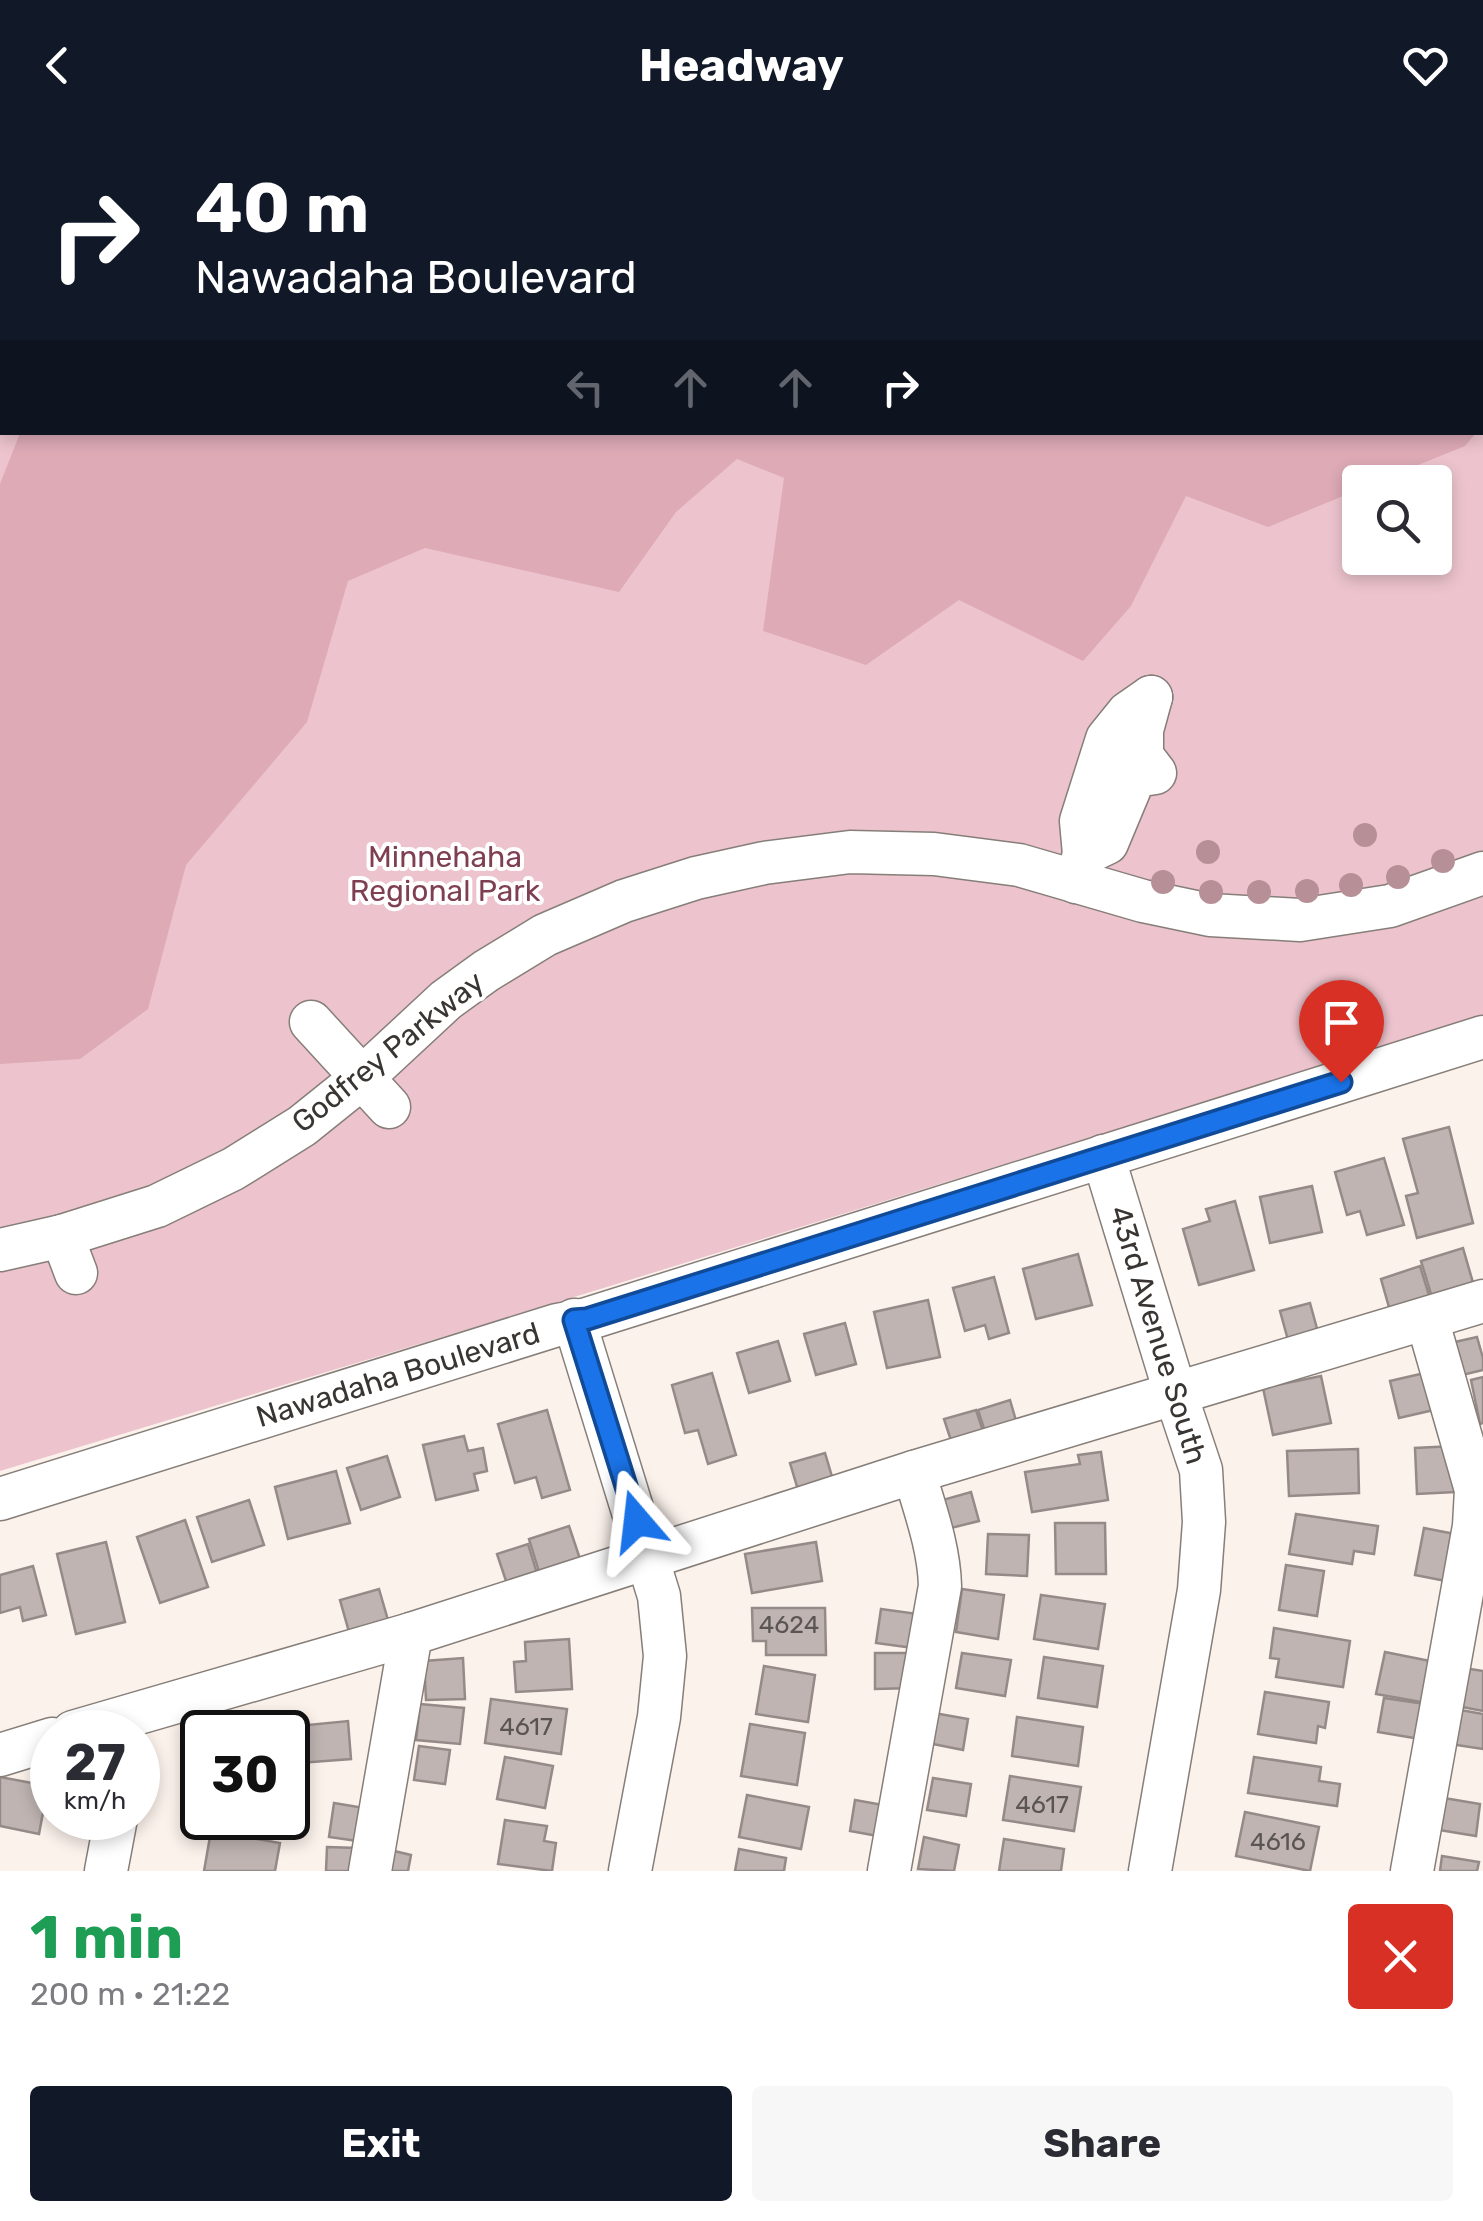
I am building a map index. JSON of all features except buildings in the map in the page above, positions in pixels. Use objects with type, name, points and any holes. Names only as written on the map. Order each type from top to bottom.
[{"type":"street","points":[[1151,696],[1142,730],[1142,756],[1155,773],[1136,776],[1107,843],[1080,868],[1080,821],[1108,739],[1128,714],[1151,696]]},
{"type":"street","name":"Godfrey Parkway","points":[[0,1250],[69,1255],[233,1169],[302,1126],[376,1092],[446,1000],[486,971],[545,934],[624,900],[696,878],[764,862],[850,852],[951,856],[1080,868],[1143,901],[1210,915],[1300,920],[1390,906],[1483,873]]},
{"type":"street","points":[[311,1022],[376,1092]]},
{"type":"street","name":"Nawadaha Boulevard","points":[[0,1498],[587,1319],[1483,1037]]},
{"type":"street","name":"43rd Avenue South","points":[[1103,1156],[1202,1470],[1200,1590],[1150,1871]]},
{"type":"street","points":[[160,1715],[914,1472],[1483,1301]]},
{"type":"street","points":[[1412,1871],[1474,1526],[1476,1490],[1428,1319]]},
{"type":"street","points":[[574,1320],[660,1596],[665,1656],[659,1717],[630,1871]]},
{"type":"street","points":[[889,1871],[940,1586],[935,1542],[914,1472]]},
{"type":"street","points":[[370,1871],[411,1634]]},
{"type":"street","points":[[0,1755],[30,1746]]},
{"type":"street","points":[[106,1871],[112,1840]]},
{"type":"green space","name":"Minnehaha Regional Park","points":[[0,435],[1483,435],[1483,1016],[0,1471]]},
{"type":"shaded area","points":[[19,435],[1474,435],[1465,446],[1418,465],[1342,465],[1342,496],[1268,527],[1186,496],[1131,606],[1083,661],[959,600],[866,665],[763,631],[784,478],[737,459],[676,512],[619,592],[425,548],[348,581],[307,722],[186,865],[148,1009],[80,1059],[0,1064],[0,484]]},
{"type":"route","points":[[637,1521],[574,1320],[1341,1082]]}]
